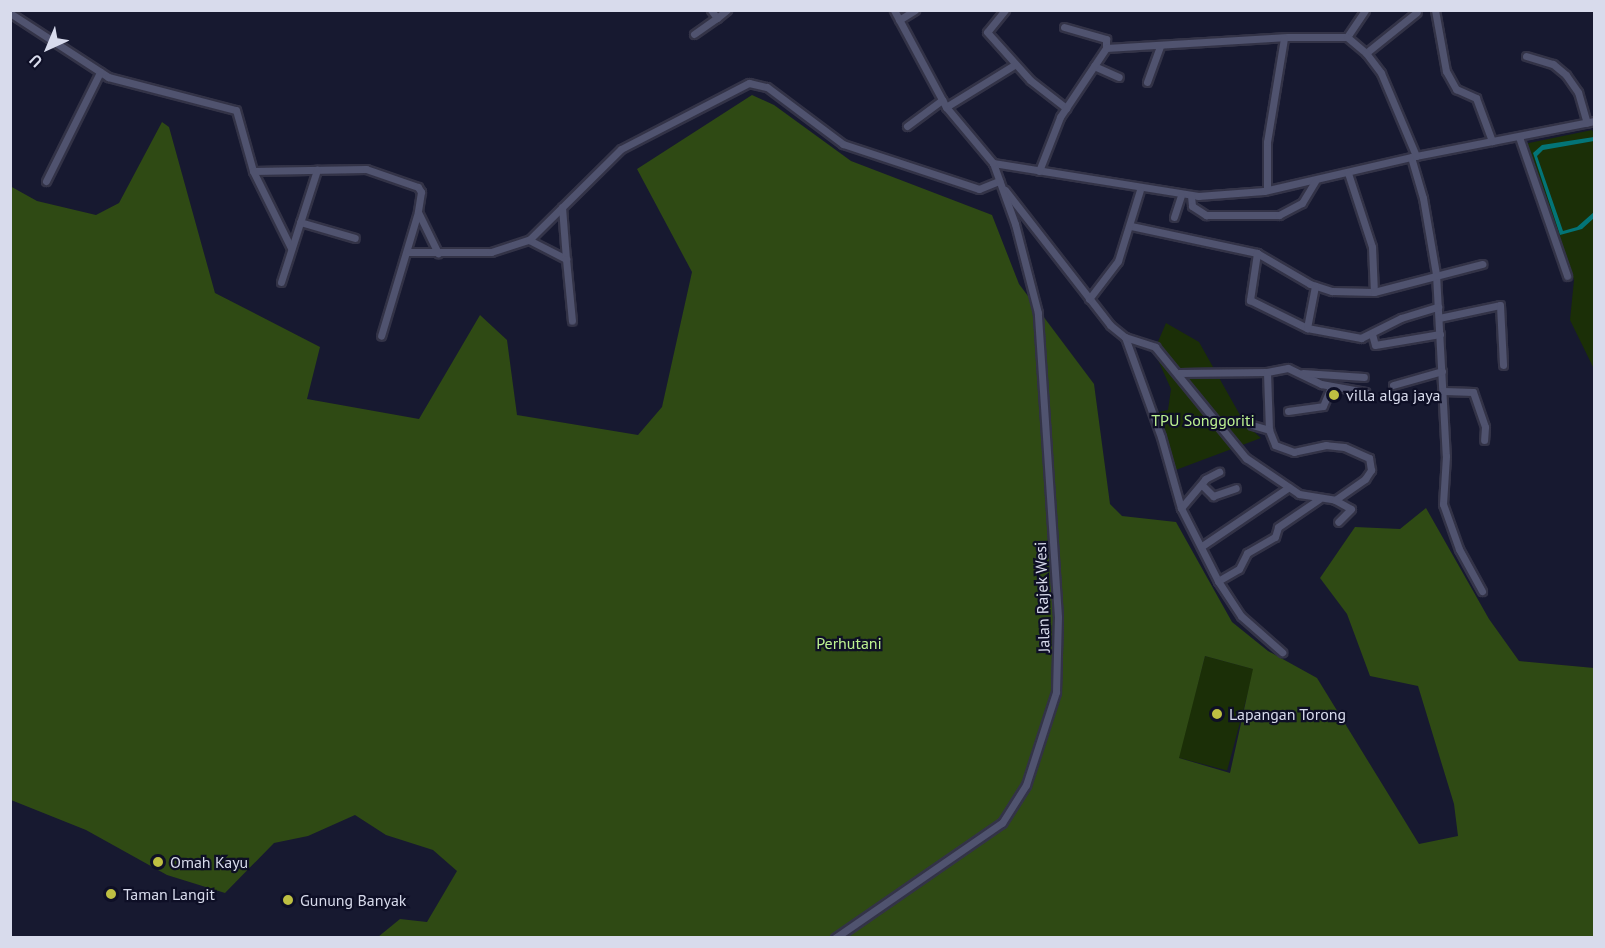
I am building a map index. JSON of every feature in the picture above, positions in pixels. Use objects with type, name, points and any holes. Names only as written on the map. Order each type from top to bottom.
[{"type":"street","points":[[711,10],[717,18]]},
{"type":"street","points":[[694,34],[728,10]]},
{"type":"street","points":[[894,10],[944,103],[993,163],[1140,190],[1191,196],[1267,190],[1315,181],[1413,156],[1591,122],[1578,92],[1566,75],[1553,64],[1526,56]]},
{"type":"street","points":[[899,20],[915,10]]},
{"type":"street","points":[[1005,10],[987,32],[1014,65],[1066,108]]},
{"type":"street","points":[[1347,37],[1365,10]]},
{"type":"street","points":[[1435,10],[1446,71],[1456,89],[1476,98],[1492,141]]},
{"type":"street","points":[[1366,53],[1417,12]]},
{"type":"street","points":[[10,13],[99,72],[142,88],[236,110],[253,171],[291,248]]},
{"type":"street","points":[[1039,171],[1066,108],[1106,48],[1106,39],[1064,27]]},
{"type":"street","points":[[1106,48],[1284,38],[1347,37],[1366,53],[1381,73],[1413,156],[1436,274],[1446,456],[1443,504],[1459,549],[1482,591]]},
{"type":"street","points":[[1267,190],[1267,142],[1284,38]]},
{"type":"street","points":[[1147,82],[1160,46]]},
{"type":"street","points":[[907,126],[1014,65]]},
{"type":"street","points":[[1094,66],[1119,77]]},
{"type":"street","points":[[46,181],[99,72]]},
{"type":"street","points":[[408,252],[491,252],[529,240],[621,149],[749,83],[767,87],[843,144],[979,189],[1000,183],[1089,299],[1125,337],[1161,437],[1180,508],[1202,546],[1218,581],[1241,616],[1282,652]]},
{"type":"street","points":[[1519,137],[1567,276]]},
{"type":"street","name":"Jalan Rajek Wesi","points":[[835,938],[1002,823],[1026,785],[1056,692],[1058,617],[1038,313],[993,163]]},
{"type":"street","points":[[253,171],[366,169],[412,183],[421,192],[408,252],[381,336]]},
{"type":"street","points":[[281,282],[317,170]]},
{"type":"street","points":[[1348,173],[1372,247],[1374,292]]},
{"type":"street","points":[[1191,196],[1192,206],[1206,215],[1278,215],[1302,203],[1315,181]]},
{"type":"street","points":[[1089,299],[1118,261],[1131,226],[1140,190]]},
{"type":"street","points":[[1174,217],[1181,195]]},
{"type":"street","points":[[562,207],[572,321]]},
{"type":"street","points":[[418,212],[438,253]]},
{"type":"street","points":[[300,222],[355,238]]},
{"type":"street","points":[[1131,226],[1257,253],[1315,286],[1332,291],[1374,292],[1436,274],[1482,264]]},
{"type":"street","points":[[529,240],[566,259]]},
{"type":"street","points":[[1257,253],[1250,300],[1307,328],[1354,339],[1372,334],[1401,318],[1438,307]]},
{"type":"street","points":[[1307,328],[1315,286]]},
{"type":"street","points":[[1439,318],[1500,305],[1503,365]]},
{"type":"street","points":[[1372,334],[1375,345],[1440,334]]},
{"type":"street","points":[[1125,337],[1148,342],[1179,373],[1246,458],[1289,487],[1318,499],[1335,500],[1351,509],[1338,522]]},
{"type":"street","points":[[1179,373],[1267,372],[1288,368],[1331,387],[1365,392]]},
{"type":"street","points":[[1394,385],[1442,371]]},
{"type":"street","points":[[1267,372],[1269,430],[1272,439],[1282,449],[1294,452],[1333,444],[1369,458],[1372,464],[1368,474],[1335,500]]},
{"type":"street","points":[[1298,372],[1364,377]]},
{"type":"street","points":[[1288,411],[1323,406],[1331,387]]},
{"type":"street","points":[[1444,392],[1473,392],[1485,427],[1484,440]]},
{"type":"street","points":[[1252,425],[1269,430]]},
{"type":"street","points":[[1180,508],[1202,485],[1204,479],[1219,472]]},
{"type":"street","points":[[1202,485],[1213,496],[1236,488]]},
{"type":"street","points":[[1202,546],[1289,487]]},
{"type":"street","points":[[1218,581],[1239,568],[1247,554],[1275,537],[1278,527],[1318,499]]},
{"type":"green space","name":"Perhutani","points":[[752,95],[774,105],[851,161],[992,215],[1019,284],[1094,384],[1110,504],[1122,516],[1176,522],[1232,622],[1268,651],[1317,678],[1419,844],[1458,836],[1454,804],[1418,686],[1370,676],[1347,614],[1320,578],[1355,527],[1400,529],[1426,508],[1489,619],[1519,661],[1594,668],[1594,937],[378,937],[400,919],[427,922],[457,871],[433,850],[386,835],[355,815],[308,836],[274,843],[225,893],[167,875],[86,830],[11,800],[10,186],[37,201],[96,215],[119,203],[162,122],[169,127],[215,293],[320,347],[307,399],[419,419],[480,315],[507,340],[517,415],[638,435],[662,407],[692,272],[637,169]],"holes":[[[1205,656],[1253,669],[1230,773],[1179,758]]]},
{"type":"green space","points":[[1592,130],[1594,134],[1594,369],[1570,320],[1574,280],[1524,144]]},
{"type":"green space","name":"TPU Songgoriti","points":[[1166,323],[1199,342],[1245,424],[1261,438],[1173,471],[1155,413],[1168,410],[1171,389],[1154,351]]},
{"type":"green space","name":"Lapangan Torong","points":[[1205,656],[1254,669],[1227,771],[1178,757]]},
{"type":"shaded area","points":[[1594,137],[1594,141],[1543,150],[1537,156],[1563,231],[1577,227],[1594,212],[1594,218],[1582,229],[1560,235],[1533,153],[1542,145]]},
{"type":"place","name":"villa alga jaya","points":[[1334,395]]},
{"type":"place","name":"Lapangan Torong","points":[[1217,714]]},
{"type":"place","name":"Omah Kayu","points":[[158,862]]},
{"type":"place","name":"Taman Langit","points":[[111,894]]},
{"type":"place","name":"Gunung Banyak","points":[[288,900]]}]
